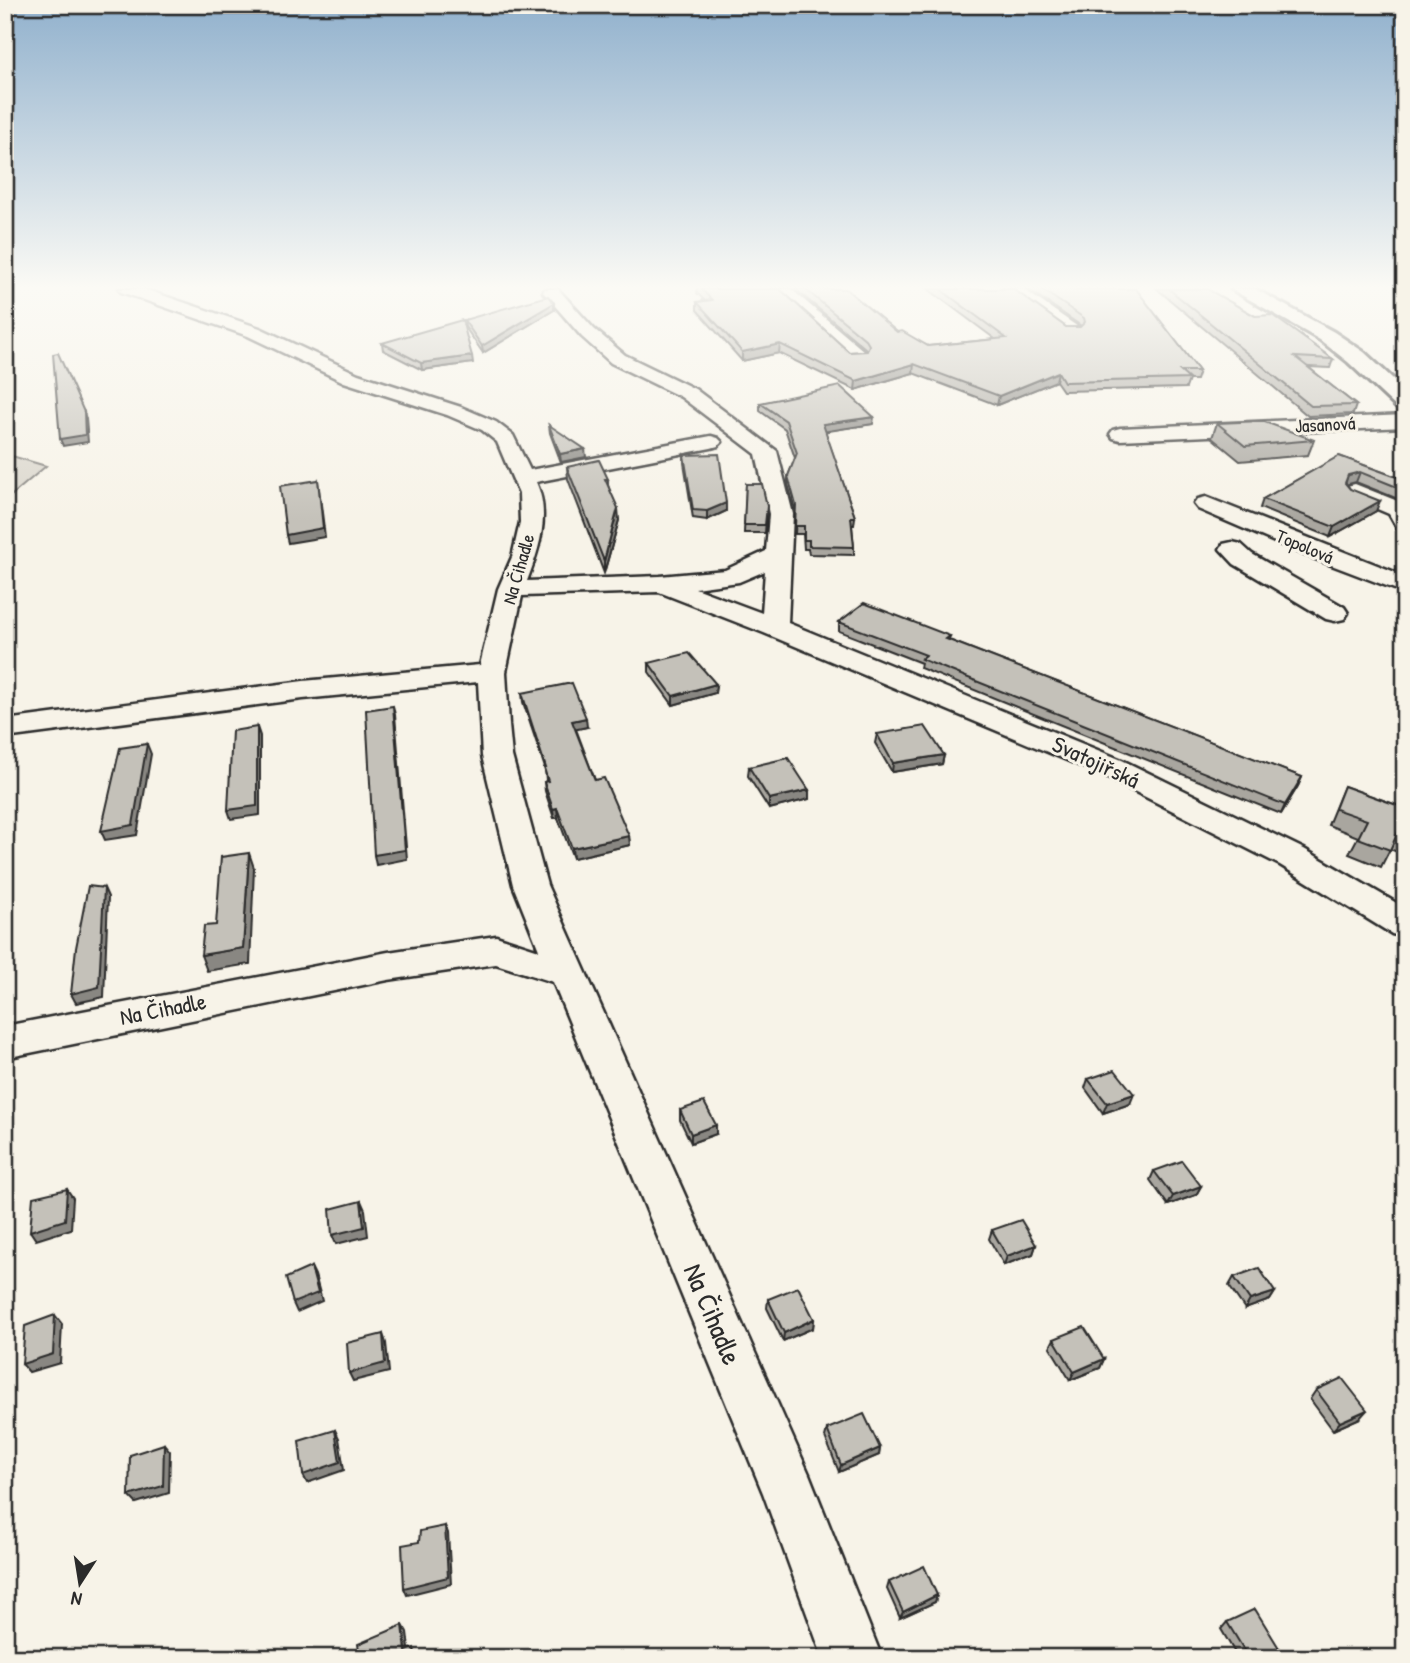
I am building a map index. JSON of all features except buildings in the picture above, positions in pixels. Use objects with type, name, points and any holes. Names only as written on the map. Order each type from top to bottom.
[{"type":"main road","points":[[1366,367],[1405,403]]},
{"type":"street","name":"Na Čihadle","points":[[327,367],[351,378],[454,411],[489,426],[506,439],[530,494],[532,522],[524,556],[511,589],[492,672],[497,756],[513,825],[530,885],[790,1493],[853,1658]]},
{"type":"street","points":[[634,367],[688,393],[766,452],[781,514],[774,628]]},
{"type":"street","name":"Jasanová","points":[[1120,434],[1405,421]]},
{"type":"street","points":[[523,478],[711,442]]},
{"type":"street","points":[[1356,491],[1399,510],[1405,523]]},
{"type":"street","name":"Topolová","points":[[1206,504],[1405,585]]},
{"type":"street","points":[[1293,541],[1223,549],[1335,613]]},
{"type":"street","name":"Svatojiřská","points":[[511,589],[660,584],[730,577],[779,555]]},
{"type":"street","name":"Svatojiřská","points":[[660,584],[1111,767],[1292,858],[1405,925]]},
{"type":"street","points":[[5,729],[303,690],[492,672]]},
{"type":"street","name":"Na Čihadle","points":[[5,1042],[365,971],[496,950],[568,973]]},
{"type":"shaded area","points":[[5,454],[46,466],[5,501]]}]
